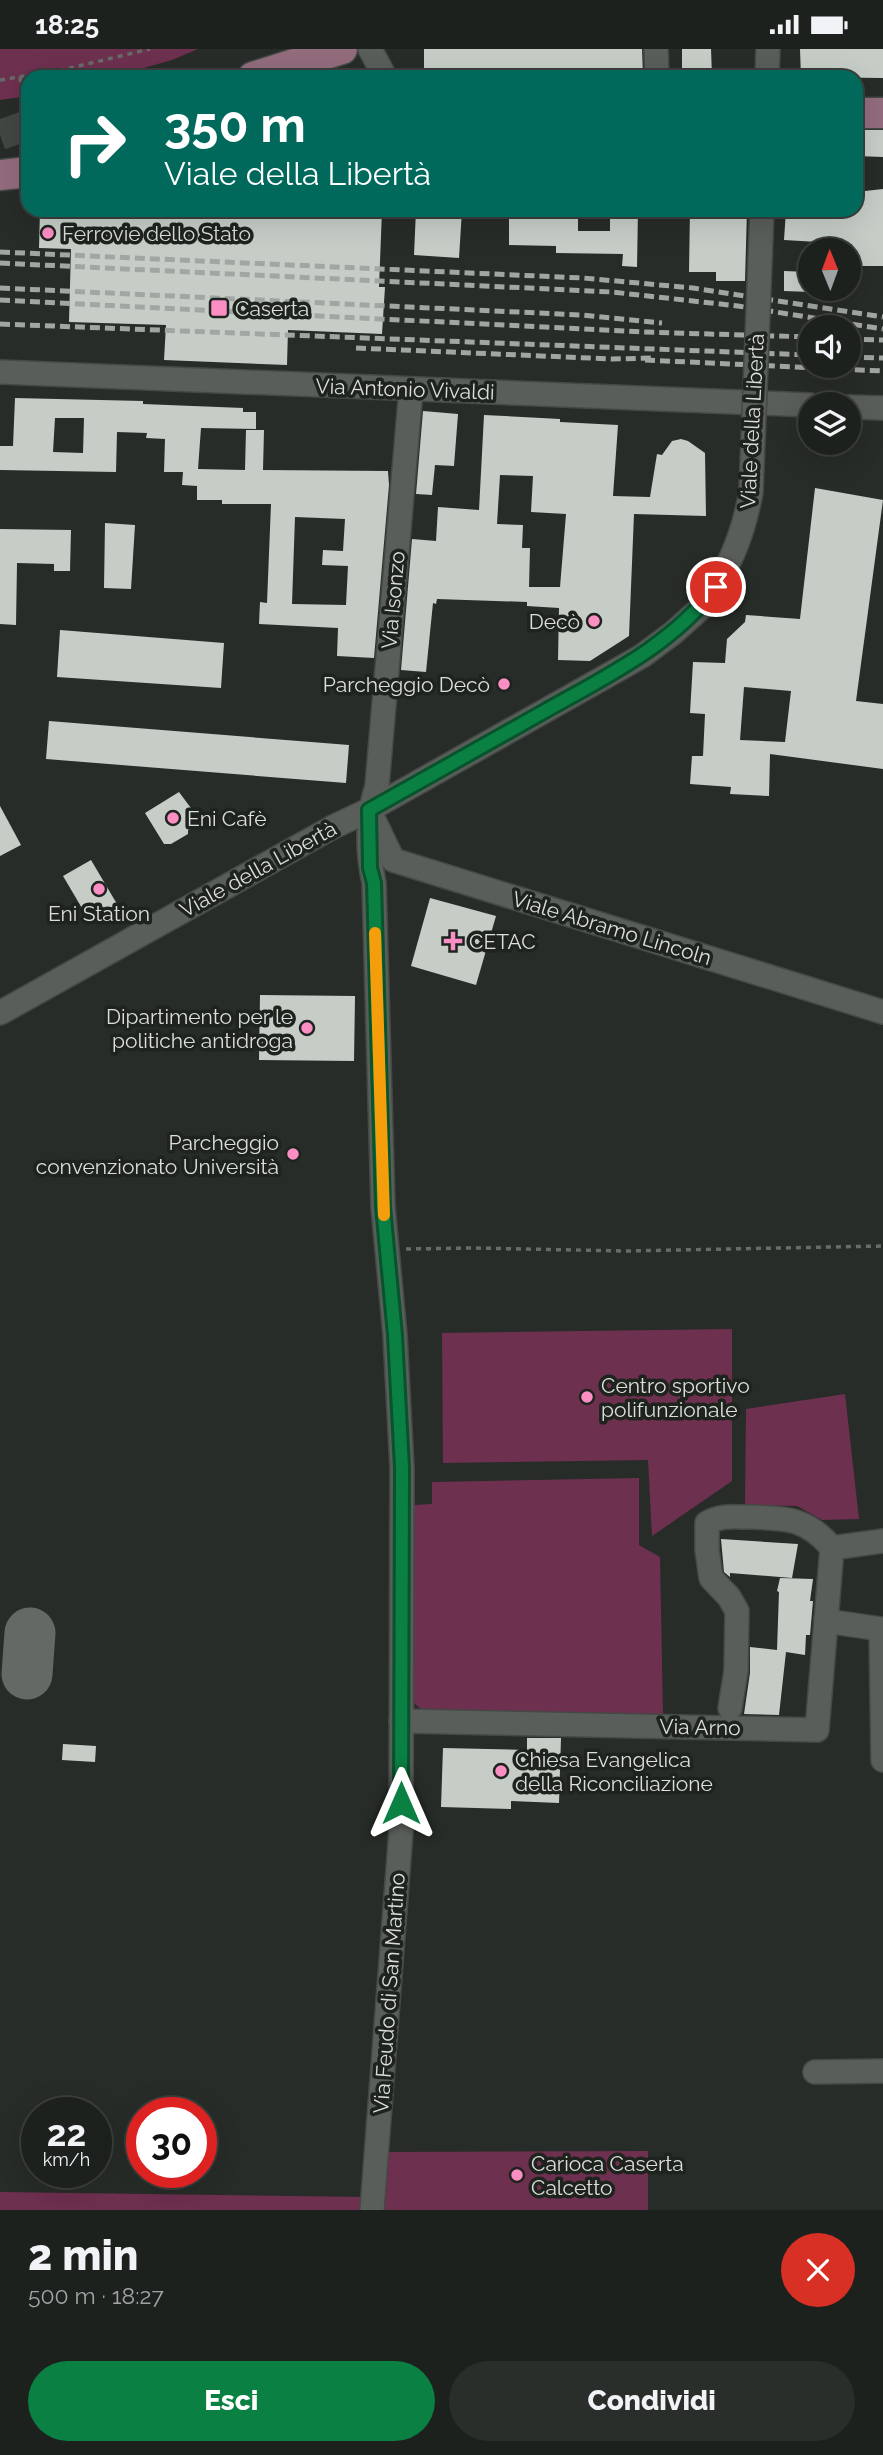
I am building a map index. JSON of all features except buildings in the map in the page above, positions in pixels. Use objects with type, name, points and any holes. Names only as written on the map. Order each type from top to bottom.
[{"type":"main road","points":[[275,70],[342,49]]},
{"type":"main road","points":[[322,70],[352,49]]},
{"type":"main road","points":[[863,113],[883,113]]},
{"type":"main road","points":[[0,175],[21,173]]},
{"type":"street","points":[[370,49],[381,70]]},
{"type":"street","points":[[656,49],[657,70]]},
{"type":"street","points":[[767,70],[768,49]]},
{"type":"street","name":"Viale della Libertà","points":[[0,1013],[642,656],[701,608],[729,565],[746,521],[751,492],[762,217]]},
{"type":"street","name":"Via Antonio Vivaldi","points":[[0,372],[798,405]]},
{"type":"street","name":"Via Isonzo","points":[[369,810],[377,786],[411,389]]},
{"type":"street","points":[[861,407],[883,408]]},
{"type":"street","name":"Viale Abramo Lincoln","points":[[369,810],[393,860],[883,1012]]},
{"type":"street","name":"Via Feudo di San Martino","points":[[369,810],[383,1207],[402,1468],[401,1831],[372,2210]]},
{"type":"street","name":"Via Arno","points":[[401,1721],[817,1730],[832,1548],[821,1534],[787,1518],[717,1517],[707,1523],[711,1578],[729,1597],[737,1611],[736,1671],[730,1708]]},
{"type":"street","points":[[832,1548],[883,1541]]},
{"type":"street","points":[[826,1621],[882,1629],[883,1761]]},
{"type":"street","points":[[815,2072],[883,2071]]},
{"type":"path","points":[[56,70],[150,49]]},
{"type":"path","points":[[0,80],[20,78],[21,85]]},
{"type":"path","points":[[387,1250],[474,1248],[625,1251],[883,1247]]},
{"type":"shaded area","points":[[0,49],[198,49],[137,70],[21,70],[21,97],[0,100]]},
{"type":"shaded area","name":"Centro sportivo polifunzionale","points":[[732,1329],[732,1481],[652,1536],[648,1460],[443,1463],[442,1333]]},
{"type":"shaded area","points":[[845,1394],[859,1519],[822,1520],[797,1506],[745,1505],[746,1409]]},
{"type":"shaded area","points":[[639,1478],[639,1545],[660,1557],[663,1715],[422,1710],[413,1702],[412,1505],[432,1504],[432,1482]]},
{"type":"shaded area","name":"Carioca Caserta Calcetto","points":[[648,2151],[648,2210],[382,2210],[387,2152]]},
{"type":"shaded area","points":[[0,2192],[365,2197],[364,2210],[0,2210]]},
{"type":"taxiway","points":[[27,1674],[30,1633]]},
{"type":"tunnel","points":[[0,135],[21,128]]},
{"type":"railway","points":[[0,252],[583,278],[693,288],[883,317]]},
{"type":"railway","points":[[0,263],[612,292],[738,306],[883,329]]},
{"type":"railway","points":[[0,288],[582,315],[662,323]]},
{"type":"railway","points":[[0,300],[643,332],[798,337]]},
{"type":"railway","points":[[0,324],[798,355]]},
{"type":"railway","points":[[861,339],[883,340]]},
{"type":"railway","points":[[356,348],[612,359],[653,358]]},
{"type":"railway","points":[[861,357],[883,358]]},
{"type":"railway","points":[[645,360],[883,371]]},
{"type":"slow traffic","points":[[375,933],[384,1215]]},
{"type":"place","name":"Ferrovie dello Stato","points":[[48,233]]},
{"type":"place","name":"Caserta","points":[[219,308]]},
{"type":"place","name":"Decò","points":[[594,621]]},
{"type":"place","name":"Parcheggio Decò","points":[[504,684]]},
{"type":"place","name":"Eni Cafè","points":[[173,818]]},
{"type":"place","name":"Eni Station","points":[[99,889]]},
{"type":"place","name":"CETAC","points":[[453,941]]},
{"type":"place","name":"Dipartimento per le politiche antidroga","points":[[307,1028]]},
{"type":"place","name":"Parcheggio convenzionato Università","points":[[293,1154]]},
{"type":"place","name":"Centro sportivo polifunzionale","points":[[587,1397]]},
{"type":"place","name":"Chiesa Evangelica della Riconciliazione","points":[[501,1771]]},
{"type":"place","name":"Carioca Caserta Calcetto","points":[[517,2175]]},
{"type":"route","points":[[401,1803],[402,1468],[395,1335],[383,1207],[374,883],[370,868],[369,810],[642,656],[701,608],[716,587]]}]
